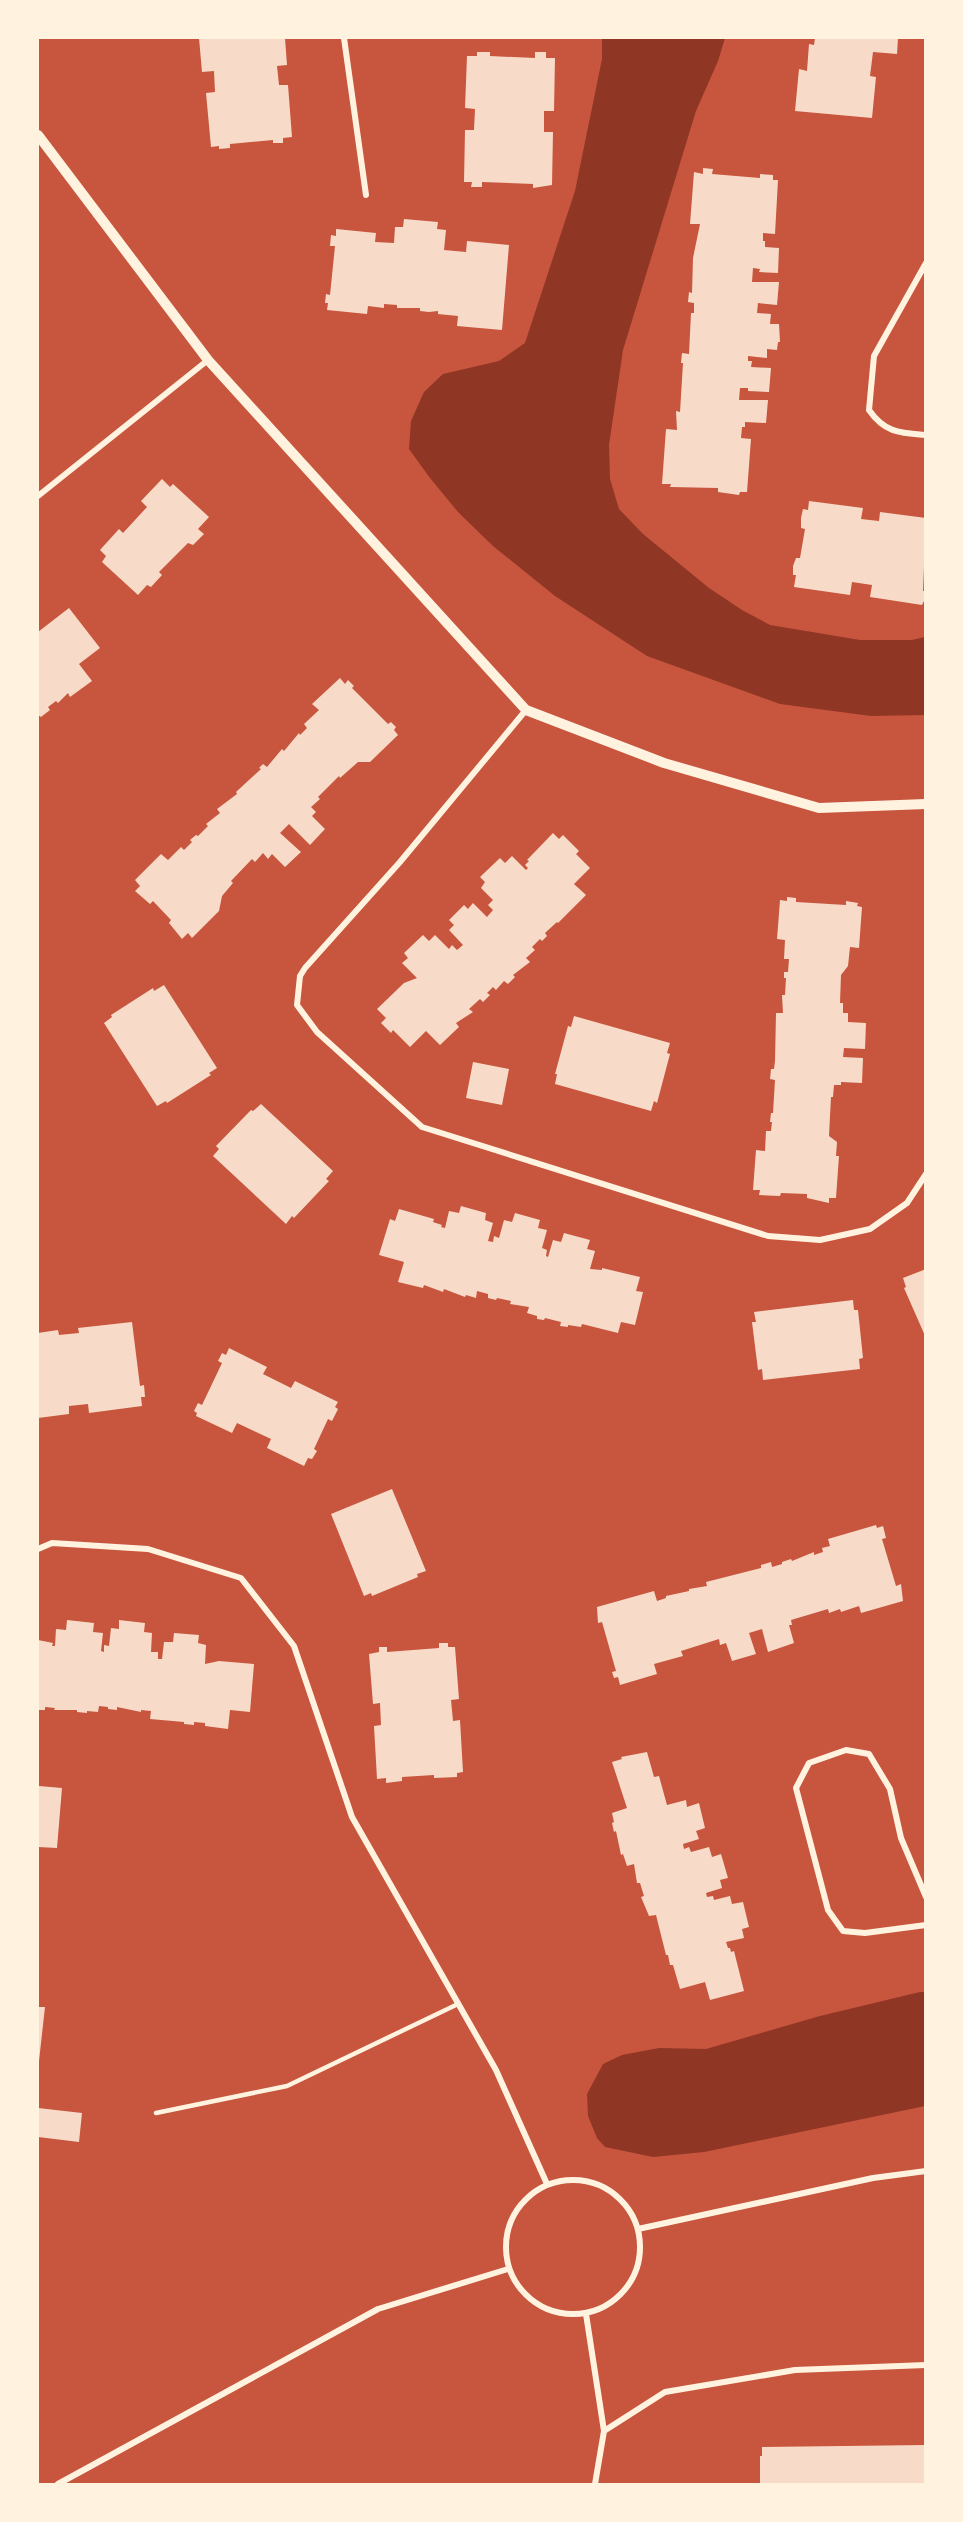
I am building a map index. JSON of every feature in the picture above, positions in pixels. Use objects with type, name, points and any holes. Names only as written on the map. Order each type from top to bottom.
[{"type":"street","points":[[344,38],[366,195]]},
{"type":"street","points":[[38,135],[208,360],[526,710],[664,763],[819,808],[926,804]]},
{"type":"street","points":[[926,263],[874,356],[869,410],[874,418],[894,433],[926,435]]},
{"type":"street","points":[[38,496],[208,360]]},
{"type":"street","points":[[526,710],[400,862],[334,934],[300,976],[297,1005],[317,1032],[422,1127],[768,1236],[820,1240],[870,1229],[907,1203],[926,1174]]},
{"type":"street","points":[[38,1549],[52,1544],[148,1549],[241,1578],[294,1646],[352,1817],[496,2070],[547,2184]]},
{"type":"street","points":[[926,1897],[902,1838],[890,1789],[869,1754],[846,1750],[809,1763],[796,1788],[828,1910],[843,1931],[865,1934],[926,1925]]},
{"type":"street","points":[[638,2229],[873,2178],[926,2171]]},
{"type":"street","points":[[570,2180],[592,2182],[612,2192],[628,2208],[638,2229],[641,2251],[636,2272],[624,2292],[607,2306],[586,2314],[567,2315],[548,2310],[531,2300],[517,2286],[508,2269],[504,2249],[507,2228],[516,2210],[530,2194],[547,2184],[570,2180]]},
{"type":"street","points":[[58,2484],[378,2309],[508,2269]]},
{"type":"street","points":[[586,2314],[604,2431],[595,2484]]},
{"type":"street","points":[[604,2431],[665,2391],[795,2370],[926,2365]]},
{"type":"lane","points":[[156,2113],[287,2086],[458,2004]]},
{"type":"shaded area","points":[[602,38],[725,38],[718,61],[696,111],[623,350],[609,445],[610,479],[619,509],[643,534],[709,588],[770,625],[860,640],[912,640],[925,637],[925,715],[871,716],[780,704],[647,656],[555,596],[493,546],[458,512],[409,449],[411,421],[424,392],[443,374],[499,361],[525,343],[575,191],[602,59]]},
{"type":"shaded area","points":[[925,1992],[925,2106],[704,2152],[653,2157],[605,2147],[597,2138],[588,2116],[587,2094],[603,2064],[622,2055],[659,2048],[706,2049],[820,2016]]},
{"type":"building","points":[[199,38],[285,38],[287,65],[277,66],[279,85],[288,85],[292,137],[283,138],[283,143],[273,143],[273,140],[230,144],[230,148],[211,147],[206,93],[215,92],[214,71],[202,72]]},
{"type":"building","points":[[815,38],[898,38],[897,54],[873,52],[870,76],[876,77],[872,118],[795,111],[799,69],[807,71],[809,44],[814,45]]},
{"type":"building","points":[[477,52],[490,52],[490,56],[535,58],[535,52],[546,52],[546,58],[555,58],[554,111],[544,111],[544,132],[553,132],[552,185],[533,188],[533,184],[482,182],[482,187],[471,187],[472,182],[464,182],[465,130],[474,130],[475,109],[465,108],[467,56],[477,56]]},
{"type":"building","points":[[703,168],[713,169],[712,174],[760,178],[760,174],[773,175],[773,180],[778,180],[775,234],[763,233],[763,241],[765,241],[765,247],[779,248],[778,273],[759,272],[760,269],[753,268],[752,282],[779,282],[777,305],[758,303],[757,313],[771,314],[770,324],[779,324],[780,342],[778,342],[777,350],[767,349],[767,358],[748,356],[748,361],[752,361],[751,367],[771,368],[769,392],[748,391],[748,388],[740,388],[739,400],[768,400],[766,423],[745,422],[745,427],[742,427],[741,438],[751,439],[747,492],[740,492],[739,495],[718,492],[718,488],[670,487],[671,484],[662,484],[666,429],[677,430],[676,411],[680,412],[682,353],[689,354],[691,313],[694,313],[694,303],[688,302],[689,292],[692,293],[693,258],[700,224],[690,224],[694,172],[703,174]]},
{"type":"building","points":[[404,219],[438,222],[437,229],[446,230],[444,250],[466,252],[467,241],[509,245],[502,330],[457,326],[458,316],[438,314],[438,311],[420,311],[420,308],[397,308],[397,305],[384,304],[384,308],[368,306],[367,314],[327,310],[326,294],[330,295],[335,246],[330,246],[331,235],[336,236],[336,229],[376,233],[375,242],[394,243],[395,227],[403,227]]},
{"type":"building","points":[[162,479],[170,487],[173,484],[209,517],[198,529],[204,534],[193,545],[188,543],[159,572],[162,575],[151,587],[147,585],[138,595],[102,562],[106,556],[100,550],[119,529],[123,533],[147,507],[141,501]]},
{"type":"building","points":[[809,501],[863,508],[861,519],[879,521],[880,512],[926,518],[923,591],[926,591],[926,597],[922,605],[870,597],[872,585],[852,582],[850,595],[794,587],[796,575],[793,575],[793,566],[796,558],[800,558],[805,529],[801,528],[801,518],[803,509],[808,510]]},
{"type":"building","points":[[69,608],[100,648],[79,664],[92,681],[70,697],[68,693],[58,703],[56,701],[41,717],[38,715],[38,632]]},
{"type":"building","points":[[340,678],[345,684],[348,680],[354,686],[352,688],[388,724],[391,722],[396,727],[394,730],[398,735],[370,762],[358,762],[340,778],[339,776],[318,797],[320,799],[311,807],[316,812],[312,816],[325,829],[310,845],[289,824],[280,833],[301,852],[285,867],[272,854],[268,859],[263,853],[255,862],[252,859],[231,881],[233,883],[222,896],[219,911],[192,938],[188,933],[182,939],[169,923],[171,920],[153,901],[150,904],[135,891],[140,886],[135,880],[161,854],[168,860],[181,847],[184,850],[192,842],[190,840],[198,836],[208,826],[206,824],[220,813],[217,809],[237,794],[236,792],[261,769],[259,768],[263,764],[267,767],[282,749],[284,751],[299,733],[300,735],[307,728],[304,724],[319,710],[312,704]]},
{"type":"building","points":[[553,833],[559,839],[563,835],[579,851],[576,854],[590,868],[574,884],[586,895],[545,933],[547,936],[542,941],[540,939],[532,947],[535,950],[526,958],[530,962],[513,975],[515,977],[508,984],[504,981],[496,990],[493,987],[487,993],[490,995],[483,1002],[480,999],[469,1009],[473,1012],[456,1023],[459,1027],[440,1045],[426,1031],[410,1047],[393,1030],[391,1033],[381,1023],[386,1018],[377,1009],[404,983],[417,978],[402,963],[408,958],[404,953],[423,935],[429,941],[435,935],[449,949],[452,945],[457,950],[463,945],[449,930],[454,925],[449,920],[464,905],[468,909],[473,903],[487,917],[493,910],[488,905],[493,900],[481,888],[485,882],[480,877],[500,858],[505,863],[512,856],[526,870],[528,868],[525,865],[529,861],[527,860]]},
{"type":"building","points":[[787,897],[796,898],[796,902],[846,905],[846,901],[858,903],[857,906],[862,907],[859,948],[850,947],[848,966],[841,975],[840,1003],[843,1003],[843,1013],[848,1013],[848,1022],[866,1023],[865,1049],[844,1048],[843,1057],[863,1058],[862,1083],[841,1082],[841,1085],[834,1085],[833,1097],[831,1097],[829,1136],[837,1142],[836,1156],[839,1156],[836,1198],[829,1198],[829,1203],[807,1198],[807,1194],[759,1195],[760,1190],[753,1190],[756,1150],[765,1151],[766,1131],[771,1131],[775,1080],[770,1079],[775,1061],[776,1013],[783,1013],[782,995],[785,995],[786,978],[784,978],[784,972],[788,972],[789,959],[784,959],[785,940],[777,939],[780,900],[787,901]]},
{"type":"building","points":[[164,985],[217,1068],[209,1073],[211,1075],[167,1103],[166,1101],[157,1106],[104,1023],[112,1017],[111,1015],[153,988],[154,991]]},
{"type":"building","points":[[574,1016],[670,1043],[667,1053],[670,1054],[657,1103],[654,1101],[651,1111],[555,1084],[557,1074],[555,1074],[568,1026],[571,1027]]},
{"type":"building","points":[[473,1062],[509,1069],[502,1105],[466,1098]]},
{"type":"building","points":[[261,1104],[333,1171],[326,1179],[329,1181],[286,1224],[213,1156],[219,1149],[216,1146],[251,1110],[253,1111]]},
{"type":"building","points":[[461,1206],[486,1213],[485,1220],[493,1223],[488,1241],[493,1242],[494,1236],[499,1238],[504,1220],[512,1222],[515,1213],[540,1220],[538,1228],[547,1230],[542,1248],[547,1250],[546,1256],[548,1257],[553,1240],[561,1242],[564,1233],[590,1240],[587,1249],[595,1251],[590,1269],[602,1270],[602,1268],[640,1277],[636,1291],[643,1292],[635,1325],[621,1322],[618,1333],[582,1324],[581,1327],[560,1326],[561,1322],[545,1318],[544,1320],[537,1319],[537,1316],[527,1313],[529,1307],[510,1304],[511,1301],[488,1298],[488,1294],[477,1291],[476,1298],[466,1295],[465,1297],[444,1289],[443,1292],[424,1285],[423,1288],[398,1282],[404,1262],[379,1255],[390,1219],[395,1221],[399,1209],[434,1219],[433,1222],[445,1228],[449,1211],[459,1213]]},
{"type":"building","points":[[926,1269],[926,1338],[904,1288],[906,1287],[903,1278]]},
{"type":"building","points":[[853,1300],[854,1310],[858,1310],[863,1358],[859,1359],[860,1369],[763,1380],[762,1369],[758,1370],[752,1322],[756,1322],[754,1312]]},
{"type":"building","points":[[132,1322],[140,1386],[144,1385],[145,1397],[141,1397],[142,1406],[89,1413],[88,1404],[69,1406],[69,1414],[38,1418],[38,1333],[58,1330],[59,1335],[79,1333],[78,1328]]},
{"type":"building","points":[[229,1348],[267,1367],[263,1374],[291,1388],[295,1381],[338,1402],[335,1407],[338,1409],[332,1421],[328,1419],[314,1449],[317,1451],[312,1459],[308,1458],[304,1466],[267,1448],[271,1439],[237,1423],[232,1433],[196,1416],[197,1413],[194,1411],[198,1403],[202,1405],[222,1363],[218,1361],[222,1353],[226,1355]]},
{"type":"building","points":[[392,1489],[426,1571],[417,1574],[418,1577],[372,1596],[371,1593],[364,1596],[331,1514]]},
{"type":"building","points":[[876,1525],[877,1528],[883,1526],[886,1538],[882,1539],[896,1586],[901,1584],[903,1601],[861,1613],[859,1606],[841,1612],[840,1609],[829,1613],[828,1609],[791,1620],[792,1625],[789,1625],[794,1643],[768,1652],[762,1629],[749,1633],[756,1654],[732,1661],[726,1643],[720,1645],[719,1639],[681,1651],[683,1656],[654,1664],[657,1674],[620,1685],[618,1677],[614,1678],[612,1672],[616,1671],[602,1622],[598,1623],[597,1607],[654,1591],[657,1601],[666,1596],[689,1591],[689,1589],[707,1586],[706,1582],[761,1568],[761,1565],[771,1562],[772,1567],[814,1552],[814,1555],[823,1552],[822,1548],[830,1546],[828,1539]]},
{"type":"building","points":[[67,1620],[94,1623],[93,1632],[103,1633],[101,1651],[104,1652],[104,1645],[109,1646],[111,1628],[119,1629],[119,1620],[145,1623],[144,1632],[152,1633],[151,1652],[158,1652],[158,1659],[162,1659],[164,1642],[173,1642],[174,1633],[199,1635],[198,1643],[206,1645],[205,1664],[219,1661],[254,1664],[250,1712],[230,1710],[228,1729],[205,1726],[205,1723],[194,1722],[194,1725],[150,1719],[151,1711],[141,1710],[141,1712],[117,1707],[117,1710],[99,1706],[98,1712],[87,1711],[87,1713],[45,1707],[45,1710],[38,1710],[38,1640],[53,1643],[52,1646],[55,1646],[56,1629],[66,1630]]},
{"type":"building","points":[[439,1643],[448,1643],[448,1647],[455,1647],[459,1699],[451,1700],[453,1721],[460,1720],[463,1772],[457,1773],[457,1777],[434,1778],[434,1775],[402,1777],[402,1781],[386,1783],[386,1778],[377,1779],[374,1726],[381,1725],[380,1703],[373,1704],[369,1654],[379,1652],[379,1647],[387,1647],[387,1652],[439,1648]]},
{"type":"building","points":[[647,1752],[654,1777],[659,1776],[667,1805],[686,1800],[687,1807],[699,1803],[705,1828],[696,1831],[699,1839],[683,1844],[684,1849],[689,1847],[691,1852],[709,1847],[712,1857],[721,1854],[728,1878],[720,1880],[722,1888],[706,1893],[707,1897],[713,1896],[714,1900],[730,1896],[732,1904],[743,1902],[749,1927],[742,1929],[744,1938],[726,1942],[731,1952],[734,1951],[744,1991],[710,2000],[705,1982],[680,1989],[673,1965],[670,1965],[668,1955],[666,1955],[656,1915],[649,1916],[641,1897],[644,1896],[640,1883],[637,1883],[634,1864],[627,1866],[623,1854],[621,1855],[612,1823],[614,1822],[612,1813],[627,1808],[612,1762],[622,1759],[621,1757]]},
{"type":"building","points":[[39,1786],[62,1788],[57,1848],[38,1847]]},
{"type":"building","points":[[38,2007],[45,2007],[39,2061],[38,2061]]},
{"type":"building","points":[[38,2108],[82,2113],[79,2142],[38,2137]]},
{"type":"building","points":[[926,2445],[926,2484],[760,2484],[762,2447]]}]
